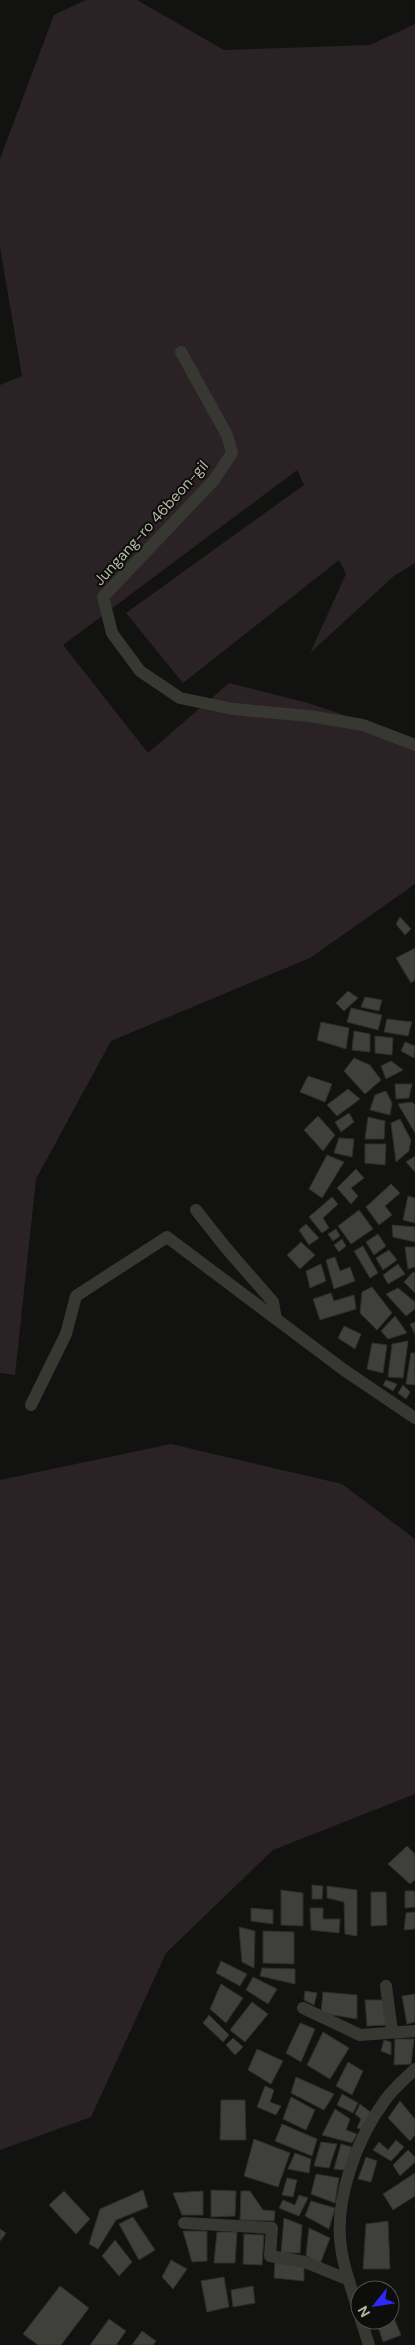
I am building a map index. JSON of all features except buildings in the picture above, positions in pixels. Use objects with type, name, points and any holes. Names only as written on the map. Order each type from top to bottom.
[{"type":"street","name":"Jungang-ro 46beon-gil","points":[[181,352],[227,435],[232,454],[214,480],[103,597],[112,633],[140,671],[180,698],[233,710],[309,716],[363,725],[415,745]]},
{"type":"street","points":[[196,1210],[273,1302],[276,1319]]},
{"type":"street","points":[[31,1405],[66,1334],[76,1296],[167,1237],[344,1370],[415,1418]]},
{"type":"street","points":[[386,1986],[392,2031]]},
{"type":"street","points":[[303,2008],[360,2035],[392,2031],[415,2031]]},
{"type":"street","points":[[350,2283],[342,2254],[339,2232],[343,2192],[363,2137],[386,2099],[415,2069]]},
{"type":"street","points":[[184,2223],[272,2228],[270,2256],[305,2262],[349,2280]]},
{"type":"street","points":[[364,2330],[369,2345]]},
{"type":"shaded area","points":[[86,0],[137,0],[224,50],[370,45],[415,24],[415,563],[394,576],[310,653],[346,574],[339,560],[183,683],[126,613],[304,485],[297,470],[63,645],[148,753],[229,683],[308,703],[415,739],[415,884],[310,958],[111,1041],[36,1179],[15,1375],[0,1373],[0,385],[22,376],[0,247],[0,159],[54,15]]},
{"type":"shaded area","points":[[171,1444],[342,1484],[415,1539],[415,1794],[273,1850],[166,1953],[91,2117],[0,2150],[0,1480]]}]
